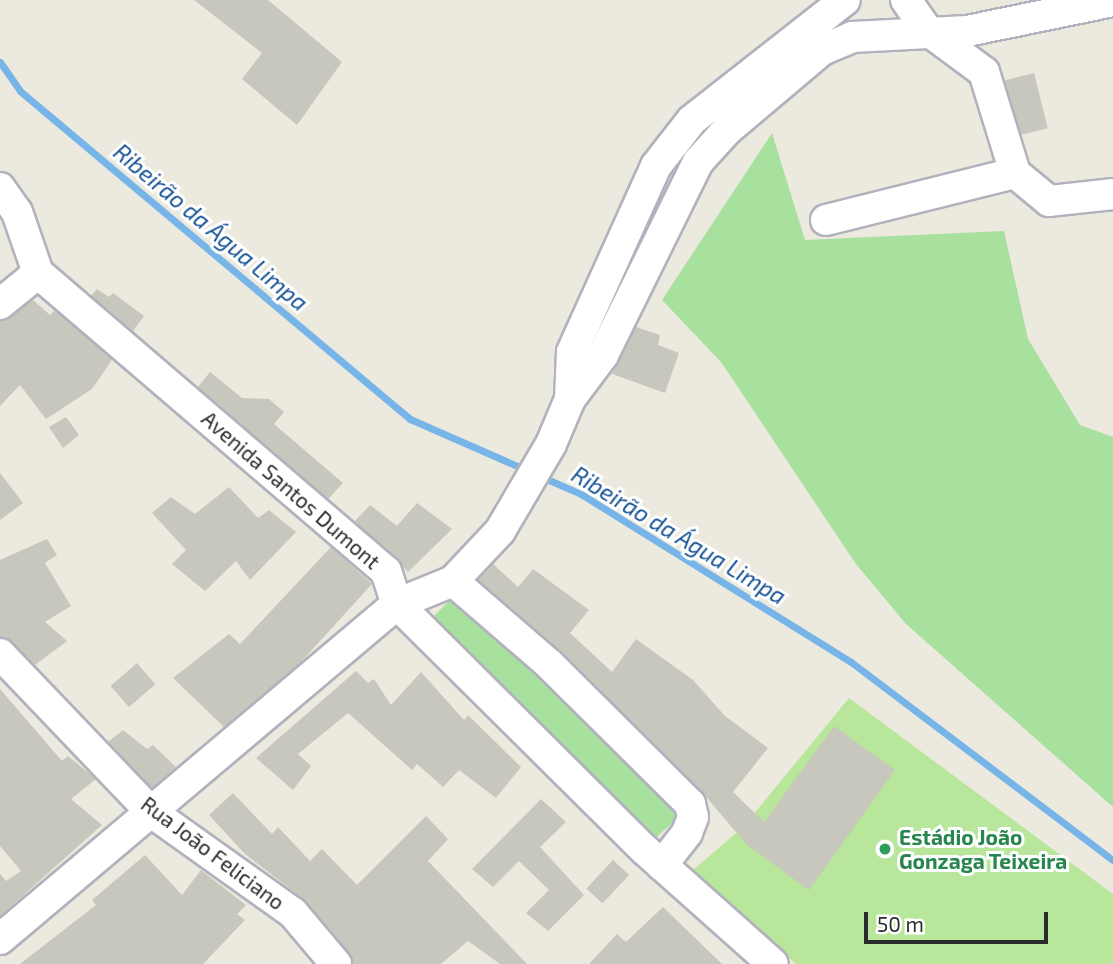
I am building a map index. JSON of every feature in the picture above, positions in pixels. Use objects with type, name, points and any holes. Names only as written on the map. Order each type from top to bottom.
[{"type":"street","points":[[570,399],[572,352],[656,166],[692,120],[845,0]]},
{"type":"street","points":[[906,0],[927,30],[984,72],[1015,173],[1049,201],[1113,194]]},
{"type":"street","points":[[0,939],[397,604],[453,581],[500,531],[551,444],[570,399],[603,355],[698,162],[727,130],[822,50],[876,32],[967,31],[1113,1]]},
{"type":"street","points":[[826,220],[1015,173]]},
{"type":"street","points":[[0,188],[17,212],[38,273],[0,304]]},
{"type":"street","name":"Avenida Santos Dumont","points":[[38,273],[386,571],[397,604],[662,865],[773,964]]},
{"type":"street","points":[[453,581],[548,664],[690,804],[687,833],[662,865]]},
{"type":"street","name":"Rua João Feliciano","points":[[0,654],[150,811],[293,913],[336,964]]},
{"type":"green space","points":[[772,133],[805,240],[1004,231],[1028,339],[1080,425],[1113,437],[1113,807],[906,624],[856,564],[721,362],[662,300]]},
{"type":"green space","points":[[454,596],[680,816],[651,842],[431,619]]},
{"type":"green space","name":"Estádio João Gonzaga Teixeira","points":[[849,698],[1113,894],[1113,964],[796,964],[692,871],[743,827]]},
{"type":"building","points":[[194,0],[268,0],[342,62],[297,125],[242,79],[262,53]]},
{"type":"building","points":[[1034,73],[1048,128],[1019,136],[1005,80]]},
{"type":"building","points":[[97,289],[109,297],[113,293],[144,316],[133,331],[91,296]]},
{"type":"building","points":[[33,300],[50,315],[55,310],[112,360],[92,389],[46,419],[20,385],[0,406],[0,321]]},
{"type":"building","points":[[636,327],[660,335],[658,345],[679,353],[665,393],[612,374]]},
{"type":"building","points":[[210,372],[242,398],[269,399],[284,412],[274,424],[343,483],[328,499],[198,387]]},
{"type":"building","points":[[66,417],[79,435],[63,448],[49,427]]},
{"type":"building","points":[[0,473],[23,503],[0,520]]},
{"type":"building","points":[[229,487],[258,518],[269,510],[296,532],[250,580],[236,561],[205,591],[172,564],[186,550],[152,513],[171,497],[195,514]]},
{"type":"building","points":[[417,503],[452,529],[408,572],[355,521],[370,505],[397,526]]},
{"type":"building","points":[[47,539],[57,555],[45,563],[71,606],[45,622],[67,641],[35,665],[0,637],[0,560]]},
{"type":"building","points":[[331,547],[372,584],[299,664],[224,727],[173,678],[229,634],[240,644]]},
{"type":"building","points":[[493,564],[518,587],[533,569],[589,610],[570,633],[612,672],[636,639],[693,680],[725,716],[768,748],[733,792],[764,822],[834,726],[895,770],[809,890],[747,845],[702,792],[561,652],[478,580]]},
{"type":"building","points":[[137,663],[155,684],[129,707],[111,686]]},
{"type":"building","points":[[356,671],[368,683],[374,679],[391,705],[421,672],[464,720],[468,715],[521,767],[496,798],[459,770],[443,787],[417,764],[412,770],[348,713],[298,754],[311,766],[293,790],[256,758]]},
{"type":"building","points":[[0,689],[62,761],[68,756],[96,779],[71,799],[102,825],[0,916],[0,874],[6,881],[21,871],[0,846]]},
{"type":"building","points":[[123,730],[147,749],[153,745],[176,767],[152,788],[108,742]]},
{"type":"building","points":[[233,793],[272,834],[278,827],[310,861],[322,849],[357,885],[426,816],[448,839],[428,861],[527,964],[500,964],[468,941],[441,964],[353,964],[306,901],[245,854],[209,815]]},
{"type":"building","points":[[541,799],[566,822],[540,847],[584,895],[548,931],[526,913],[549,890],[519,861],[493,887],[472,869]]},
{"type":"building","points":[[145,855],[182,895],[201,870],[246,905],[237,914],[245,920],[203,964],[20,964],[96,905],[92,900]]},
{"type":"building","points":[[613,860],[629,875],[602,904],[586,889]]},
{"type":"building","points":[[663,907],[722,964],[589,964],[617,934],[626,942]]},
{"type":"waterway","name":"Ribeirão da Água Limpa","points":[[0,62],[20,91],[410,419],[526,470]]},
{"type":"waterway","name":"Ribeirão da Água Limpa","points":[[540,476],[581,494],[851,662],[1113,860]]},
{"type":"place","name":"Estádio João Gonzaga Teixeira","points":[[885,849]]}]
